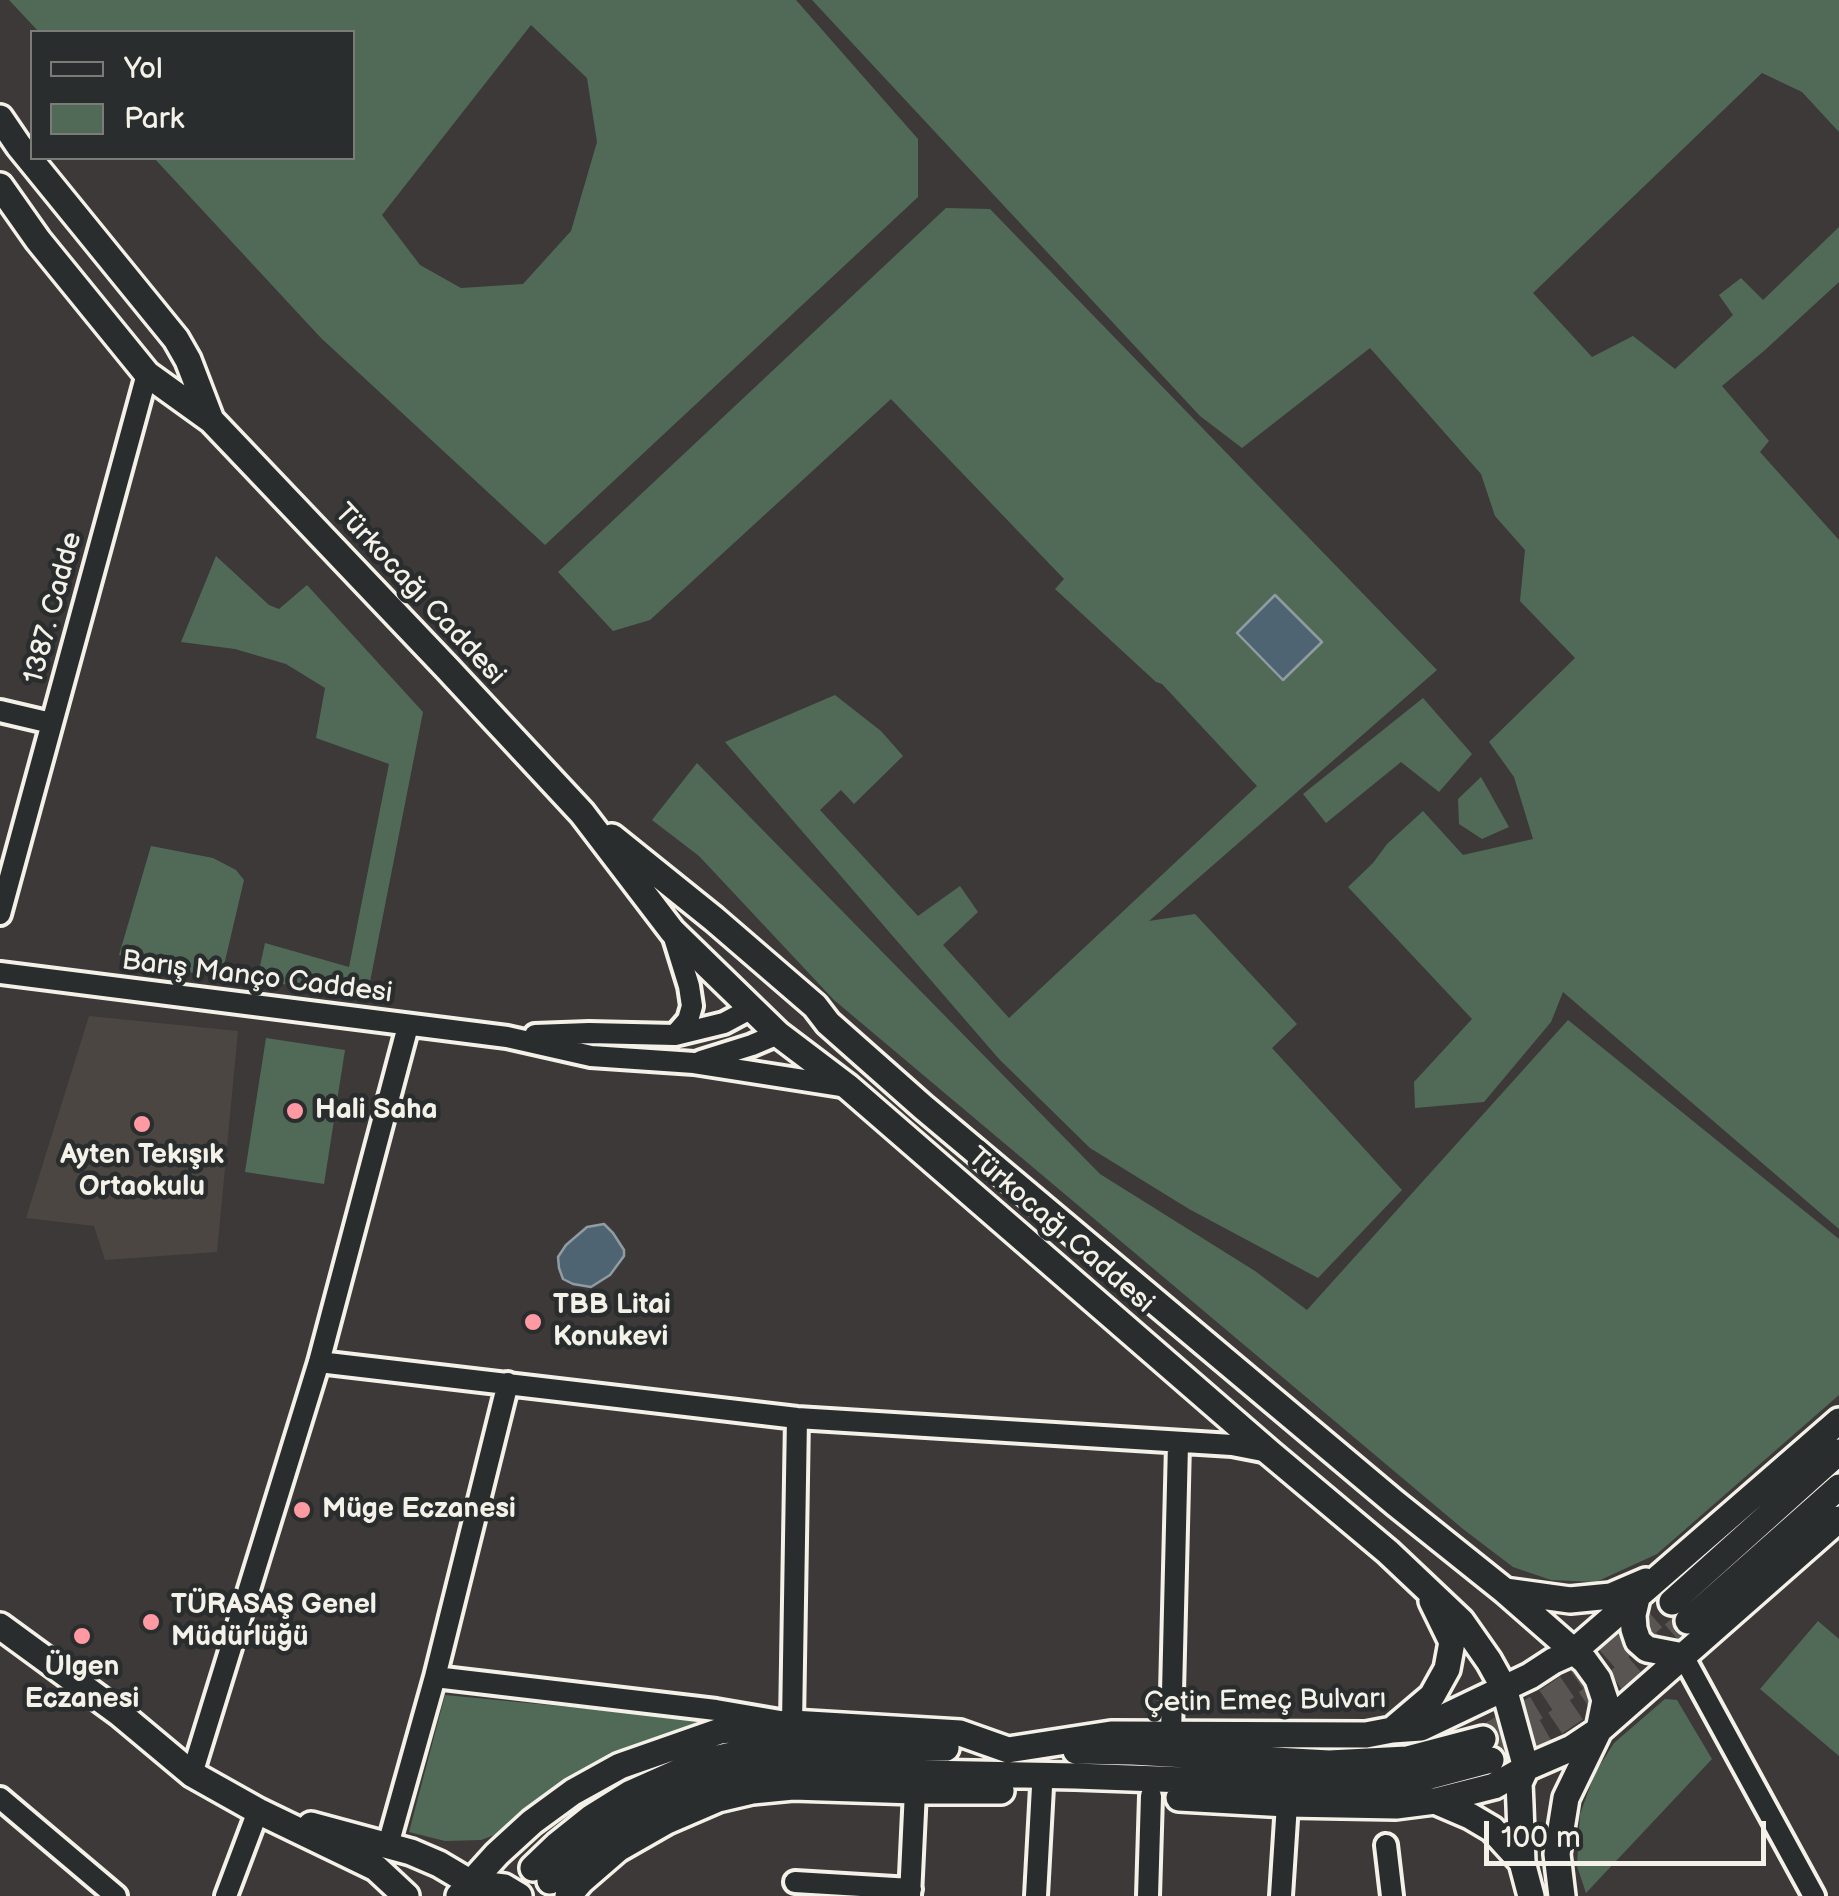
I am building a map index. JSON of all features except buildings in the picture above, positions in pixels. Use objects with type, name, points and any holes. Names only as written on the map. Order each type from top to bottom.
[{"type":"main road","name":"Türkocağı Caddesi","points":[[0,118],[30,159]]},
{"type":"main road","name":"Türkocağı Caddesi","points":[[30,160],[176,338],[210,420]]},
{"type":"main road","name":"Türkocağı Caddesi","points":[[0,186],[38,240],[147,374],[210,420],[582,812],[672,931],[778,1034],[848,1087],[1388,1552],[1462,1622],[1504,1688],[1526,1768]]},
{"type":"main road","name":"Türkocağı Caddesi","points":[[582,812],[815,1006],[828,1023],[923,1108],[1555,1633],[1598,1679],[1605,1700],[1599,1730]]},
{"type":"main road","points":[[752,1008],[782,978]]},
{"type":"main road","points":[[778,1034],[815,1006]]},
{"type":"main road","name":"Çetin Emeç Bulvarı","points":[[465,1890],[532,1822],[573,1792],[620,1766],[720,1732],[792,1723],[960,1733],[1008,1750],[1111,1734],[1366,1736],[1422,1728],[1573,1652],[1839,1421]]},
{"type":"main road","points":[[1839,1452],[1680,1611],[1839,1487]]},
{"type":"main road","name":"Çetin Emeç Bulvarı","points":[[1117,1779],[1151,1796],[1286,1804],[1396,1806],[1494,1786],[1572,1748],[1599,1730],[1839,1519]]},
{"type":"main road","name":"Türkocağı Caddesi","points":[[1505,1590],[1570,1600],[1611,1596],[1664,1572]]},
{"type":"main road","points":[[1392,1730],[1432,1696],[1447,1669],[1452,1642],[1428,1592]]},
{"type":"main road","points":[[1637,1598],[1633,1615],[1638,1641],[1647,1649],[1684,1656]]},
{"type":"main road","points":[[0,1626],[119,1713],[192,1774],[376,1868],[406,1896]]},
{"type":"main road","points":[[1562,1896],[1557,1854],[1566,1798],[1599,1730]]},
{"type":"main road","name":"Çetin Emeç Bulvarı","points":[[767,1748],[1132,1752],[1329,1763],[1487,1750],[1412,1781],[1352,1786],[771,1770],[723,1780],[643,1811],[588,1848],[550,1882],[580,1826],[628,1794],[683,1770],[767,1748]]},
{"type":"main road","points":[[1526,1768],[1519,1783],[1522,1862],[1530,1896]]},
{"type":"main road","name":"Çetin Emeç Bulvarı","points":[[550,1882],[581,1881],[618,1849],[667,1821],[718,1799],[752,1791],[793,1787],[997,1791],[1042,1786],[1075,1776]]},
{"type":"main road","points":[[1435,1801],[1492,1829],[1522,1862]]},
{"type":"main road","points":[[258,1811],[388,1845],[440,1864],[465,1890],[504,1887],[519,1896]]},
{"type":"street","name":"1387. Cadde","points":[[0,914],[147,374]]},
{"type":"street","points":[[0,711],[51,723]]},
{"type":"street","points":[[672,931],[692,1006],[688,1020],[675,1035]]},
{"type":"street","name":"Barış Manço Caddesi","points":[[0,972],[507,1037],[591,1056],[694,1063],[848,1087]]},
{"type":"street","name":"Barış Manço Caddesi","points":[[507,1037],[588,1033],[675,1035],[724,1023],[752,1008]]},
{"type":"street","points":[[192,1774],[319,1362],[408,1026]]},
{"type":"street","name":"Barış Manço Caddesi","points":[[694,1063],[778,1034]]},
{"type":"street","points":[[319,1362],[796,1418],[1232,1445],[1270,1453]]},
{"type":"street","points":[[388,1845],[435,1677],[508,1383]]},
{"type":"street","points":[[435,1677],[716,1710],[792,1723],[796,1418]]},
{"type":"street","points":[[1171,1734],[1178,1444]]},
{"type":"street","points":[[1684,1656],[1814,1896]]},
{"type":"street","points":[[1036,1896],[1042,1786]]},
{"type":"street","points":[[795,1882],[910,1892],[915,1791]]},
{"type":"street","points":[[1148,1896],[1151,1796]]},
{"type":"street","points":[[0,1798],[116,1896]]},
{"type":"street","points":[[1281,1896],[1286,1804]]},
{"type":"street","points":[[226,1896],[258,1811]]},
{"type":"street","points":[[1386,1845],[1392,1896]]},
{"type":"shaded area","name":"Ayten Tekışık Ortaokulu","points":[[89,1016],[238,1031],[217,1252],[105,1260],[94,1226],[26,1218]]},
{"type":"green space","points":[[9,0],[796,0],[918,139],[918,197],[545,545],[321,338],[156,160],[355,160],[355,30],[37,30]],"holes":[[[531,25],[587,78],[597,142],[571,231],[523,284],[461,288],[420,265],[382,215]]]},
{"type":"green space","points":[[812,0],[1839,0],[1839,132],[1802,92],[1762,73],[1533,293],[1592,357],[1633,336],[1675,369],[1733,315],[1719,295],[1741,278],[1763,300],[1839,227],[1839,282],[1722,386],[1769,441],[1760,452],[1839,540],[1839,1229],[1563,992],[1551,1022],[1484,1102],[1415,1108],[1414,1082],[1472,1019],[1348,887],[1423,811],[1463,855],[1533,839],[1514,777],[1489,742],[1575,658],[1520,601],[1525,550],[1495,516],[1481,474],[1370,348],[1242,448],[1200,416]]},
{"type":"green space","points":[[946,208],[990,209],[1437,670],[1149,921],[1195,914],[1297,1024],[1272,1048],[1402,1190],[1318,1278],[1189,1209],[1090,1148],[999,1059],[725,742],[835,695],[881,731],[903,756],[854,804],[841,790],[820,810],[918,916],[960,886],[978,912],[943,945],[1009,1018],[1257,786],[1162,684],[1055,589],[1064,579],[891,399],[650,620],[613,631],[558,572]]},
{"type":"green space","points":[[216,556],[269,605],[279,609],[307,585],[423,712],[367,997],[257,980],[265,943],[349,967],[389,764],[316,738],[325,688],[286,664],[235,649],[181,642]]},
{"type":"green space","points":[[1423,698],[1472,754],[1439,792],[1401,762],[1326,823],[1303,794]]},
{"type":"green space","points":[[697,763],[1100,1174],[1255,1271],[1307,1310],[1568,1020],[1839,1239],[1839,1395],[1657,1554],[1596,1582],[1551,1580],[1513,1567],[834,1000],[699,856],[652,820]]},
{"type":"green space","points":[[1481,777],[1509,827],[1482,839],[1459,824],[1458,799]]},
{"type":"green space","points":[[151,846],[213,858],[236,870],[244,880],[225,961],[217,975],[205,976],[119,955]]},
{"type":"green space","name":"Hali Saha","points":[[266,1038],[345,1050],[324,1184],[245,1172]]},
{"type":"green space","points":[[1818,1621],[1839,1639],[1839,1756],[1760,1689]]},
{"type":"green space","points":[[445,1695],[714,1721],[624,1751],[585,1770],[508,1830],[481,1840],[445,1841],[409,1832]]},
{"type":"green space","points":[[1665,1699],[1677,1700],[1712,1759],[1586,1893],[1577,1866],[1580,1814],[1595,1773],[1614,1743]]},
{"type":"water","points":[[1275,595],[1322,642],[1283,680],[1237,633]]},
{"type":"water","points":[[604,1224],[624,1250],[610,1275],[591,1287],[563,1279],[558,1257],[566,1245],[587,1227]]},
{"type":"tunnel","points":[[1483,1739],[1604,1662],[1672,1602]]},
{"type":"tunnel","points":[[1491,1760],[1619,1680],[1688,1621]]},
{"type":"place","name":"Hali Saha","points":[[295,1111]]},
{"type":"place","name":"Ayten Tekışık Ortaokulu","points":[[142,1124]]},
{"type":"place","name":"TBB Litai Konukevi","points":[[533,1322]]},
{"type":"place","name":"Müge Eczanesi","points":[[302,1510]]},
{"type":"place","name":"TÜRASAŞ Genel Müdürlüğü","points":[[151,1622]]},
{"type":"place","name":"Ülgen Eczanesi","points":[[82,1636]]}]
